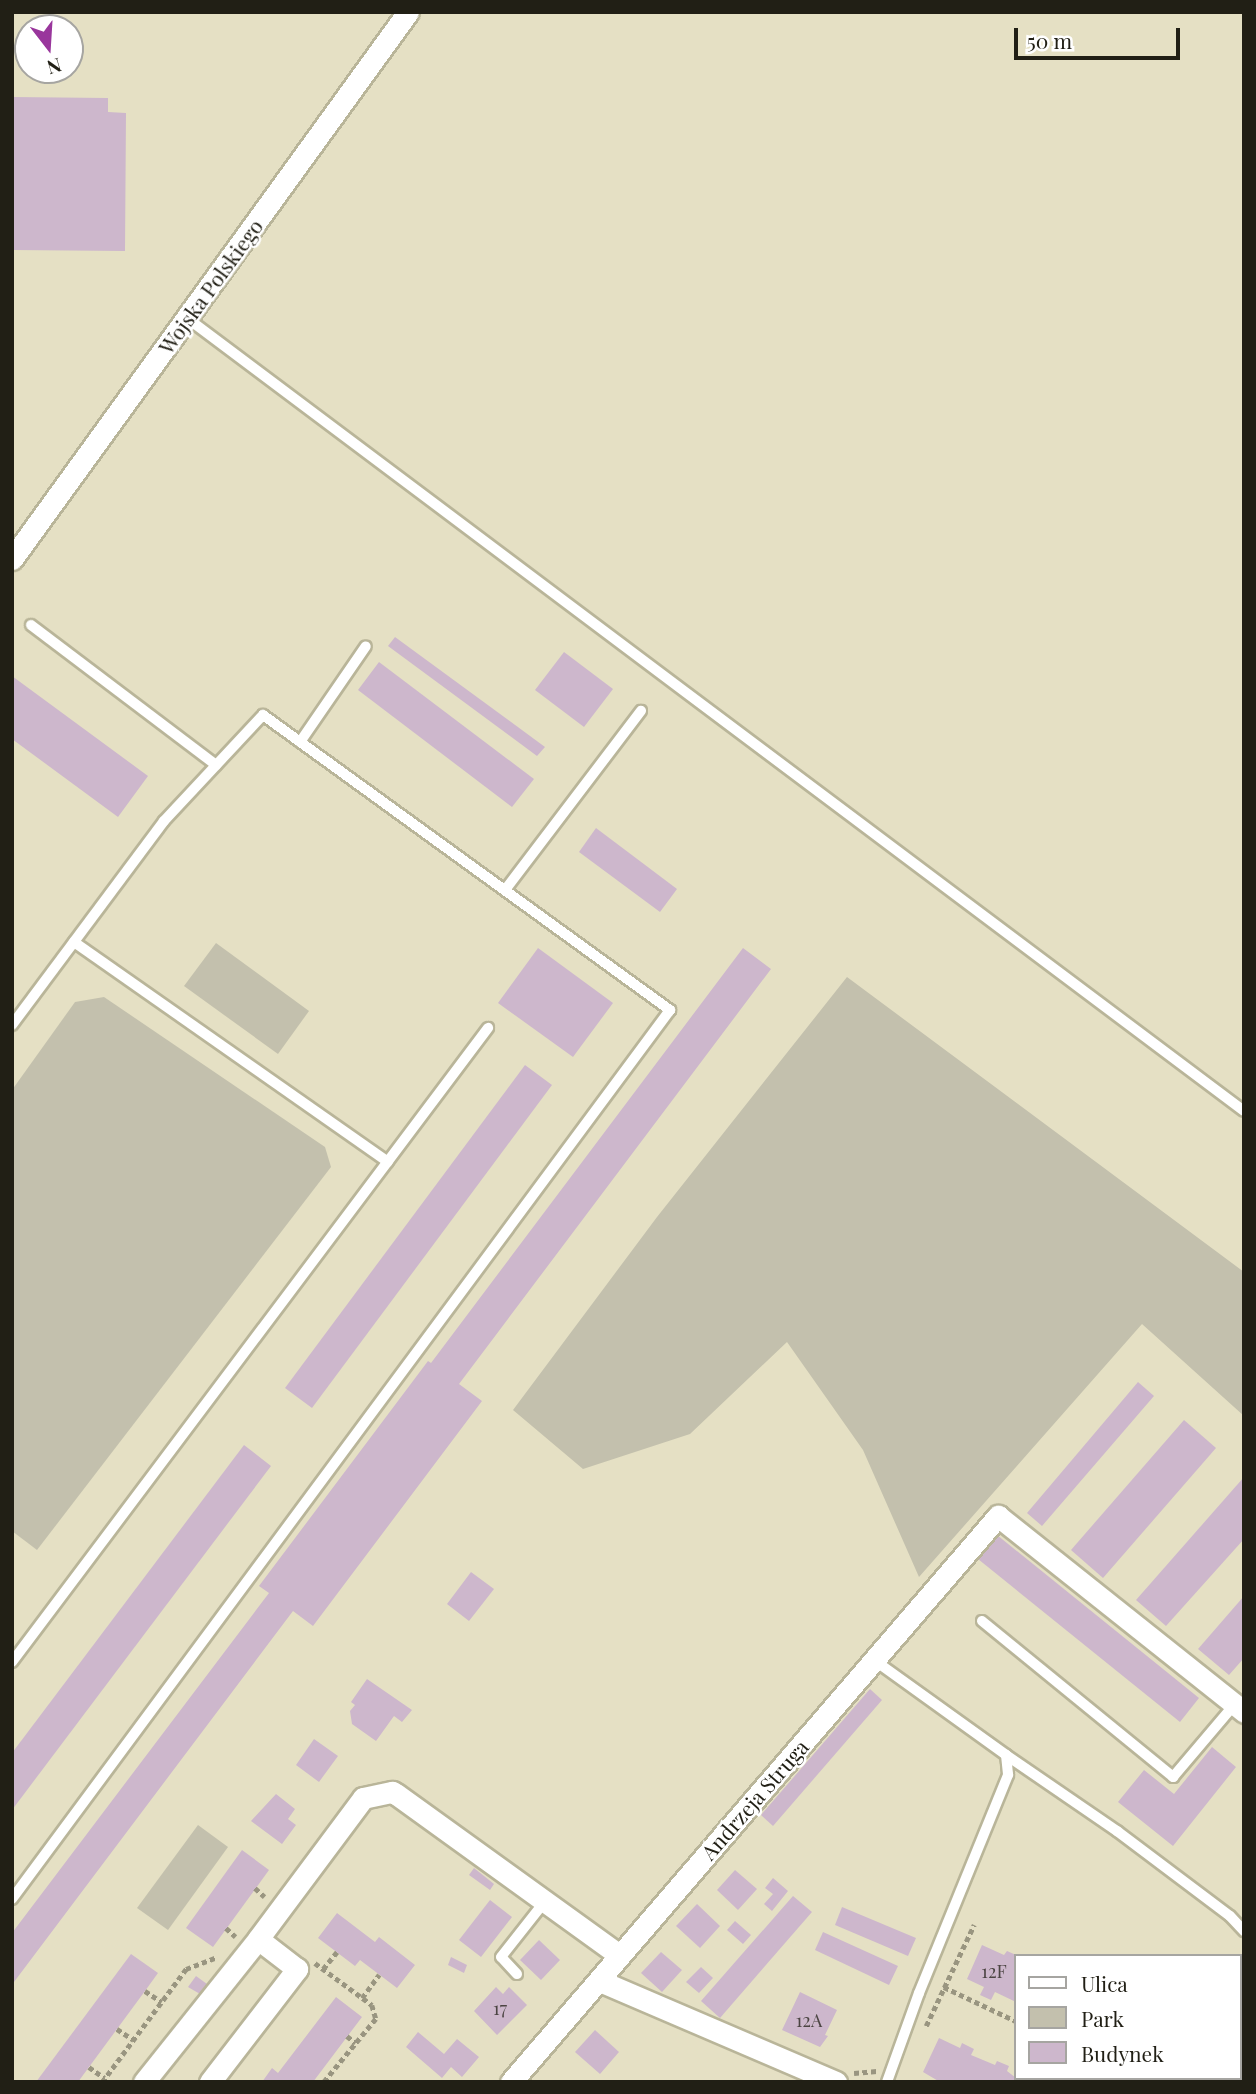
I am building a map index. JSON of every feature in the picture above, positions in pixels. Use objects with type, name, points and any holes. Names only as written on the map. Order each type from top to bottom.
[{"type":"street","name":"Wojska Polskiego","points":[[12,559],[408,12]]},
{"type":"street","name":"Andrzeja Struga","points":[[511,2082],[998,1516],[1239,1709]]},
{"type":"street","points":[[144,2082],[247,1935],[363,1798],[392,1792],[619,1955]]},
{"type":"street","points":[[210,2082],[297,1969],[247,1935]]},
{"type":"street","points":[[600,1981],[836,2082]]},
{"type":"lane","points":[[187,318],[1244,1111]]},
{"type":"lane","points":[[31,625],[216,765]]},
{"type":"lane","points":[[300,742],[366,646]]},
{"type":"lane","points":[[505,890],[641,711]]},
{"type":"lane","points":[[12,1025],[164,821],[262,715],[670,1010],[12,1899]]},
{"type":"lane","points":[[74,942],[387,1162]]},
{"type":"lane","points":[[12,1662],[488,1028]]},
{"type":"lane","points":[[982,1621],[1173,1777],[1239,1709]]},
{"type":"lane","points":[[874,1660],[1117,1831],[1230,1916],[1244,1931]]},
{"type":"lane","points":[[887,2082],[919,1993],[1008,1775],[1006,1755]]},
{"type":"lane","points":[[517,1974],[501,1956],[546,1900]]},
{"type":"path","points":[[255,1888],[268,1899]]},
{"type":"path","points":[[260,1909],[276,1888]]},
{"type":"path","points":[[974,1925],[944,1987],[1014,2020]]},
{"type":"path","points":[[226,1928],[247,1935]]},
{"type":"path","points":[[232,1946],[247,1935]]},
{"type":"path","points":[[323,1969],[337,1952]]},
{"type":"path","points":[[89,2067],[104,2080],[186,1969],[226,1954]]},
{"type":"path","points":[[305,1955],[372,2006],[376,2019],[326,2080],[320,2073]]},
{"type":"path","points":[[362,1998],[379,1975]]},
{"type":"path","points":[[145,1991],[162,2002]]},
{"type":"path","points":[[117,2029],[134,2040]]},
{"type":"path","points":[[348,2036],[356,2043]]},
{"type":"green space","points":[[216,943],[309,1011],[278,1054],[184,986]]},
{"type":"green space","points":[[847,977],[1244,1272],[1244,1416],[1142,1324],[919,1577],[863,1450],[787,1342],[690,1434],[583,1469],[513,1410],[657,1217]]},
{"type":"green space","points":[[104,997],[325,1147],[331,1167],[37,1550],[12,1531],[12,1090],[75,1002]]},
{"type":"green space","points":[[198,1825],[228,1847],[168,1930],[137,1908]]},
{"type":"building","points":[[12,97],[108,98],[108,112],[126,113],[125,251],[12,250]]},
{"type":"building","points":[[395,637],[545,747],[537,756],[388,646]]},
{"type":"building","points":[[564,652],[613,689],[584,727],[535,690]]},
{"type":"building","points":[[379,662],[534,779],[512,807],[358,690]]},
{"type":"building","points":[[12,676],[148,776],[118,817],[12,739]]},
{"type":"building","points":[[596,828],[677,889],[660,912],[579,852]]},
{"type":"building","points":[[538,948],[613,1003],[573,1057],[498,1003]]},
{"type":"building","points":[[743,948],[771,969],[459,1384],[482,1401],[313,1626],[293,1611],[14,1982],[12,1933],[269,1593],[259,1586],[428,1361],[431,1363]]},
{"type":"building","points":[[525,1065],[552,1085],[312,1408],[285,1388]]},
{"type":"building","points":[[1138,1382],[1154,1396],[1042,1526],[1027,1513]]},
{"type":"building","points":[[1184,1420],[1216,1448],[1103,1578],[1071,1550]]},
{"type":"building","points":[[244,1445],[271,1466],[12,1810],[12,1753]]},
{"type":"building","points":[[1244,1477],[1244,1539],[1166,1626],[1136,1600]]},
{"type":"building","points":[[997,1535],[1199,1698],[1180,1722],[978,1559]]},
{"type":"building","points":[[471,1572],[494,1589],[469,1621],[447,1604]]},
{"type":"building","points":[[1244,1596],[1244,1658],[1229,1675],[1198,1649]]},
{"type":"building","points":[[367,1679],[412,1710],[402,1722],[394,1716],[376,1741],[352,1724],[350,1711],[355,1705],[351,1702]]},
{"type":"building","points":[[870,1689],[882,1700],[773,1826],[761,1815]]},
{"type":"building","points":[[314,1739],[338,1756],[319,1782],[296,1765]]},
{"type":"building","points":[[1212,1747],[1236,1767],[1173,1846],[1118,1802],[1144,1770],[1174,1794]]},
{"type":"building","points":[[276,1794],[295,1809],[288,1819],[296,1825],[282,1844],[251,1821]]},
{"type":"building","points":[[242,1850],[269,1870],[213,1947],[186,1928]]},
{"type":"building","points":[[474,1868],[494,1884],[490,1890],[469,1875]]},
{"type":"building","points":[[735,1870],[757,1889],[738,1910],[717,1890]]},
{"type":"building","points":[[773,1878],[788,1891],[772,1911],[764,1904],[773,1894],[765,1888]]},
{"type":"building","points":[[793,1896],[812,1912],[720,2018],[701,2001]]},
{"type":"building","points":[[490,1900],[512,1917],[481,1957],[459,1940]]},
{"type":"building","points":[[697,1904],[720,1926],[700,1948],[676,1926]]},
{"type":"building","points":[[842,1907],[916,1938],[908,1956],[835,1925]]},
{"type":"building","points":[[337,1913],[375,1942],[379,1937],[415,1965],[397,1988],[360,1960],[355,1966],[318,1938]]},
{"type":"building","points":[[735,1921],[751,1935],[743,1944],[727,1930]]},
{"type":"building","points":[[823,1932],[898,1966],[889,1985],[815,1950]]},
{"type":"building","points":[[539,1940],[560,1960],[541,1980],[520,1960]]},
{"type":"building","points":[[982,1945],[1004,1955],[1007,1951],[1014,1954],[1014,2001],[995,1992],[991,2000],[980,1995],[984,1987],[967,1979]]},
{"type":"building","points":[[661,1952],[682,1970],[662,1992],[641,1973]]},
{"type":"building","points":[[131,1954],[158,1973],[78,2082],[36,2082]]},
{"type":"building","points":[[451,1957],[467,1965],[464,1973],[448,1965]]},
{"type":"building","points":[[701,1967],[713,1978],[699,1993],[686,1982]]},
{"type":"building","points":[[196,1976],[207,1984],[200,1994],[188,1987]]},
{"type":"building","points":[[496,1987],[503,1994],[509,1987],[527,2005],[497,2035],[474,2011]]},
{"type":"building","points":[[800,1992],[837,2010],[825,2035],[828,2036],[820,2047],[782,2030]]},
{"type":"building","points":[[336,1997],[362,2017],[313,2082],[262,2082],[272,2068],[278,2073]]},
{"type":"building","points":[[595,2030],[619,2052],[600,2074],[575,2052]]},
{"type":"building","points":[[418,2032],[444,2054],[457,2039],[479,2057],[462,2077],[451,2067],[442,2078],[406,2047]]},
{"type":"building","points":[[939,2038],[960,2048],[962,2043],[974,2049],[971,2055],[995,2065],[997,2061],[1009,2066],[1007,2071],[1014,2076],[1014,2080],[1030,2082],[940,2082],[923,2072]]}]
